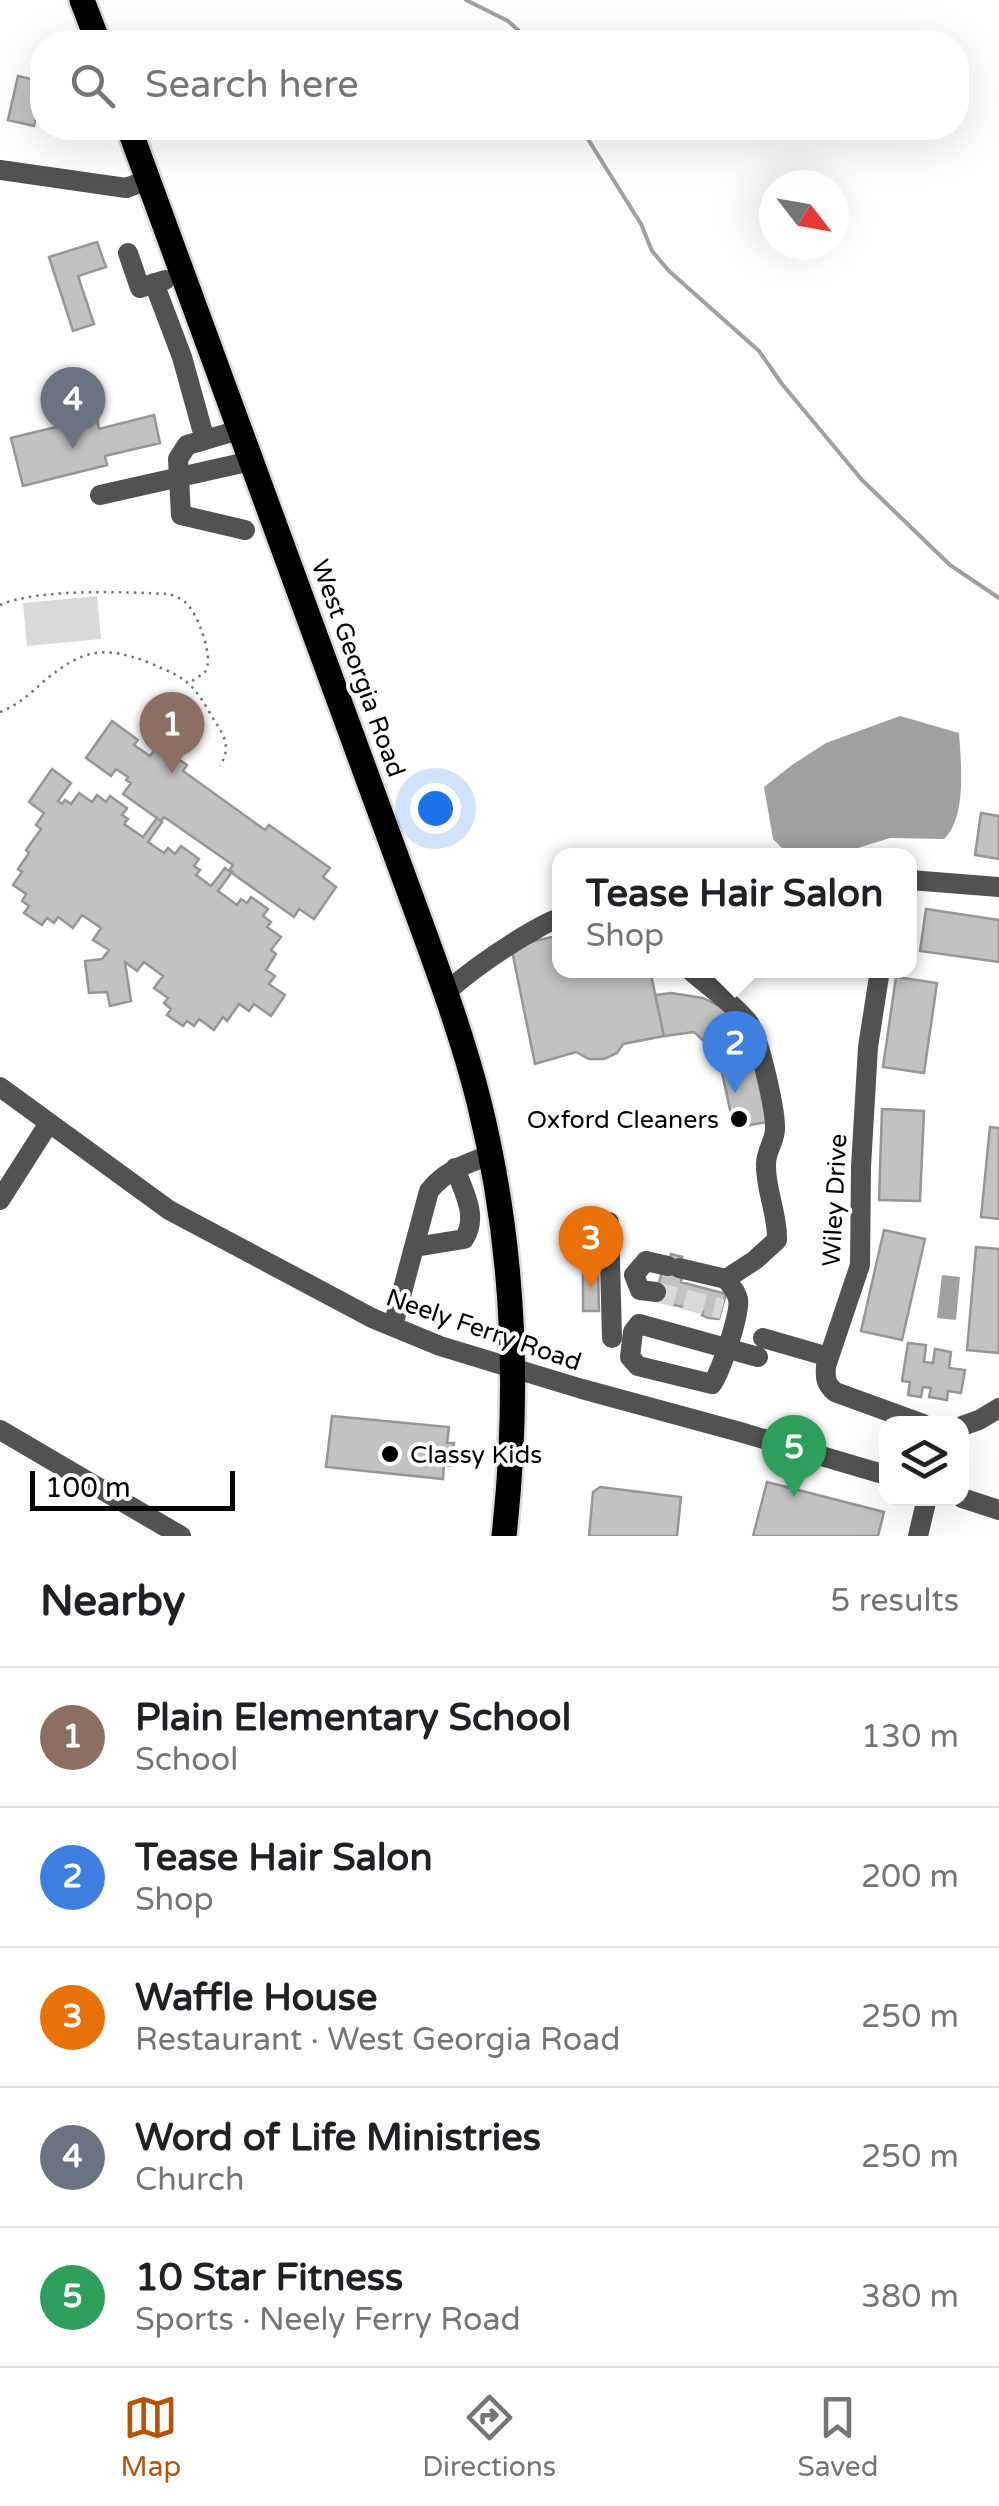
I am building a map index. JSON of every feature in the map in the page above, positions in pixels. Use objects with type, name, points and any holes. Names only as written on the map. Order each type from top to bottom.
[{"type":"main road","points":[[82,0],[93,30]]},
{"type":"main road","name":"West Georgia Road","points":[[133,140],[445,993],[479,1103],[509,1290],[513,1415],[504,1536]]},
{"type":"street","points":[[0,170],[126,188],[148,180]]},
{"type":"street","points":[[128,253],[140,288],[182,274]]},
{"type":"street","points":[[154,283],[182,357],[206,440]]},
{"type":"street","points":[[240,430],[187,445],[178,459],[178,477],[181,515],[244,530]]},
{"type":"street","points":[[100,495],[250,460]]},
{"type":"street","points":[[917,881],[999,887]]},
{"type":"street","points":[[445,993],[469,972],[552,920]]},
{"type":"street","points":[[656,1292],[640,1290],[634,1275],[646,1261],[726,1278],[756,1260],[777,1240],[766,1166],[776,1123],[756,1033],[747,1020],[699,978]]},
{"type":"street","name":"Wiley Drive","points":[[829,1357],[860,1265],[868,1047],[879,978]]},
{"type":"street","name":"Neely Ferry Road","points":[[0,1087],[169,1210],[324,1294],[393,1326],[440,1346],[512,1368],[879,1473]]},
{"type":"street","points":[[0,1200],[48,1123]]},
{"type":"street","points":[[393,1326],[430,1190],[455,1168],[490,1155]]},
{"type":"street","points":[[416,1247],[464,1239],[469,1231],[471,1212],[455,1168]]},
{"type":"street","points":[[609,1222],[612,1338]]},
{"type":"street","points":[[726,1278],[738,1298],[729,1311],[726,1348],[712,1384],[638,1366],[630,1356],[633,1332],[639,1324],[726,1348],[760,1347],[829,1357],[825,1376],[835,1392],[901,1416]]},
{"type":"street","points":[[969,1424],[999,1408]]},
{"type":"street","points":[[0,1430],[181,1536]]},
{"type":"street","points":[[969,1500],[999,1510]]},
{"type":"street","points":[[918,1536],[925,1506]]},
{"type":"path","points":[[0,605],[48,594],[170,594],[185,602],[197,618],[205,642],[205,672],[190,682]]},
{"type":"path","points":[[0,712],[16,705],[50,676],[78,659],[102,650],[127,654],[190,682],[227,744],[220,766]]},
{"type":"shaded area","points":[[97,596],[101,639],[27,646],[23,603]]},
{"type":"shaded area","points":[[900,716],[959,733],[959,804],[944,839],[890,838],[858,848],[782,848],[773,839],[764,787],[826,743]]},
{"type":"shaded area","points":[[942,1275],[960,1277],[956,1320],[937,1318]]},
{"type":"building","points":[[18,76],[30,79],[30,125],[8,120]]},
{"type":"building","points":[[97,242],[106,267],[78,276],[94,324],[73,331],[49,257]]},
{"type":"building","points":[[154,415],[160,443],[105,456],[107,465],[23,486],[11,438],[97,417],[99,429]]},
{"type":"building","points":[[112,721],[138,740],[134,745],[150,756],[158,745],[187,765],[183,771],[265,830],[269,825],[330,868],[323,877],[336,887],[314,919],[299,909],[294,917],[229,871],[233,865],[123,794],[131,783],[126,780],[128,777],[116,769],[111,776],[86,758]]},
{"type":"building","points":[[52,769],[71,783],[58,801],[62,804],[65,800],[71,804],[79,793],[92,802],[97,795],[106,802],[110,796],[127,808],[122,815],[128,819],[124,824],[143,837],[157,818],[162,822],[148,842],[164,853],[168,848],[175,854],[181,846],[199,859],[194,866],[200,870],[196,875],[211,886],[225,868],[232,872],[218,891],[237,905],[241,899],[247,903],[251,897],[268,909],[263,916],[271,922],[267,927],[281,937],[271,950],[276,954],[266,970],[275,976],[269,984],[285,995],[271,1016],[254,1004],[249,1011],[239,1004],[227,1021],[223,1017],[214,1030],[199,1019],[194,1026],[187,1021],[183,1026],[167,1015],[171,1009],[164,1003],[168,998],[154,988],[163,976],[144,962],[137,971],[125,962],[131,1001],[110,1006],[107,992],[89,993],[85,961],[102,959],[109,950],[93,940],[101,928],[82,915],[73,928],[58,917],[54,923],[47,918],[42,925],[24,913],[29,906],[22,901],[26,894],[13,885],[22,872],[18,869],[29,853],[26,850],[41,829],[36,825],[44,813],[29,802]]},
{"type":"building","points":[[981,813],[999,816],[999,859],[975,855]]},
{"type":"building","points":[[926,909],[999,920],[999,962],[920,951]]},
{"type":"building","points":[[552,937],[552,978],[652,978],[664,1036],[623,1044],[617,1053],[604,1059],[589,1059],[576,1052],[535,1064],[511,946]]},
{"type":"building","points":[[896,978],[937,983],[924,1073],[883,1067]]},
{"type":"building","points":[[655,995],[703,998],[729,1011],[743,1029],[767,1122],[734,1128],[718,1054],[694,1032],[664,1036]]},
{"type":"building","points":[[882,1109],[924,1111],[920,1201],[879,1200]]},
{"type":"building","points":[[990,1127],[999,1128],[999,1219],[981,1217]]},
{"type":"building","points":[[884,1230],[925,1239],[902,1340],[861,1331]]},
{"type":"building","points":[[976,1247],[999,1249],[999,1353],[967,1350]]},
{"type":"building","points":[[671,1254],[682,1257],[677,1276],[682,1277],[681,1282],[726,1294],[719,1319],[654,1300]]},
{"type":"building","points":[[583,1265],[598,1265],[599,1311],[583,1311]]},
{"type":"building","points":[[908,1343],[926,1345],[924,1362],[933,1363],[935,1349],[951,1352],[949,1368],[965,1370],[961,1393],[948,1391],[947,1400],[929,1397],[931,1388],[923,1387],[921,1397],[908,1395],[910,1382],[902,1381]]},
{"type":"building","name":"Classy Kids","points":[[332,1416],[449,1427],[447,1443],[454,1443],[451,1466],[444,1465],[443,1479],[326,1467]]},
{"type":"building","points":[[767,1482],[884,1512],[878,1536],[753,1536]]},
{"type":"building","points":[[600,1487],[681,1497],[677,1536],[589,1536],[593,1492]]},
{"type":"waterway","points":[[466,0],[518,30]]},
{"type":"waterway","points":[[588,140],[641,224],[652,251],[669,271],[759,351],[862,480],[950,565],[999,598]]},
{"type":"tunnel","points":[[656,1292],[722,1309]]},
{"type":"place","name":"Word of Life Ministries","points":[[73,449]]},
{"type":"place","name":"Plain Elementary School","points":[[172,774]]},
{"type":"place","name":"Tease Hair Salon","points":[[735,1093]]},
{"type":"place","name":"Oxford Cleaners","points":[[739,1119]]},
{"type":"place","name":"Waffle House","points":[[591,1288]]},
{"type":"place","name":"Classy Kids","points":[[390,1454]]},
{"type":"place","name":"10 Star Fitness","points":[[794,1497]]}]
